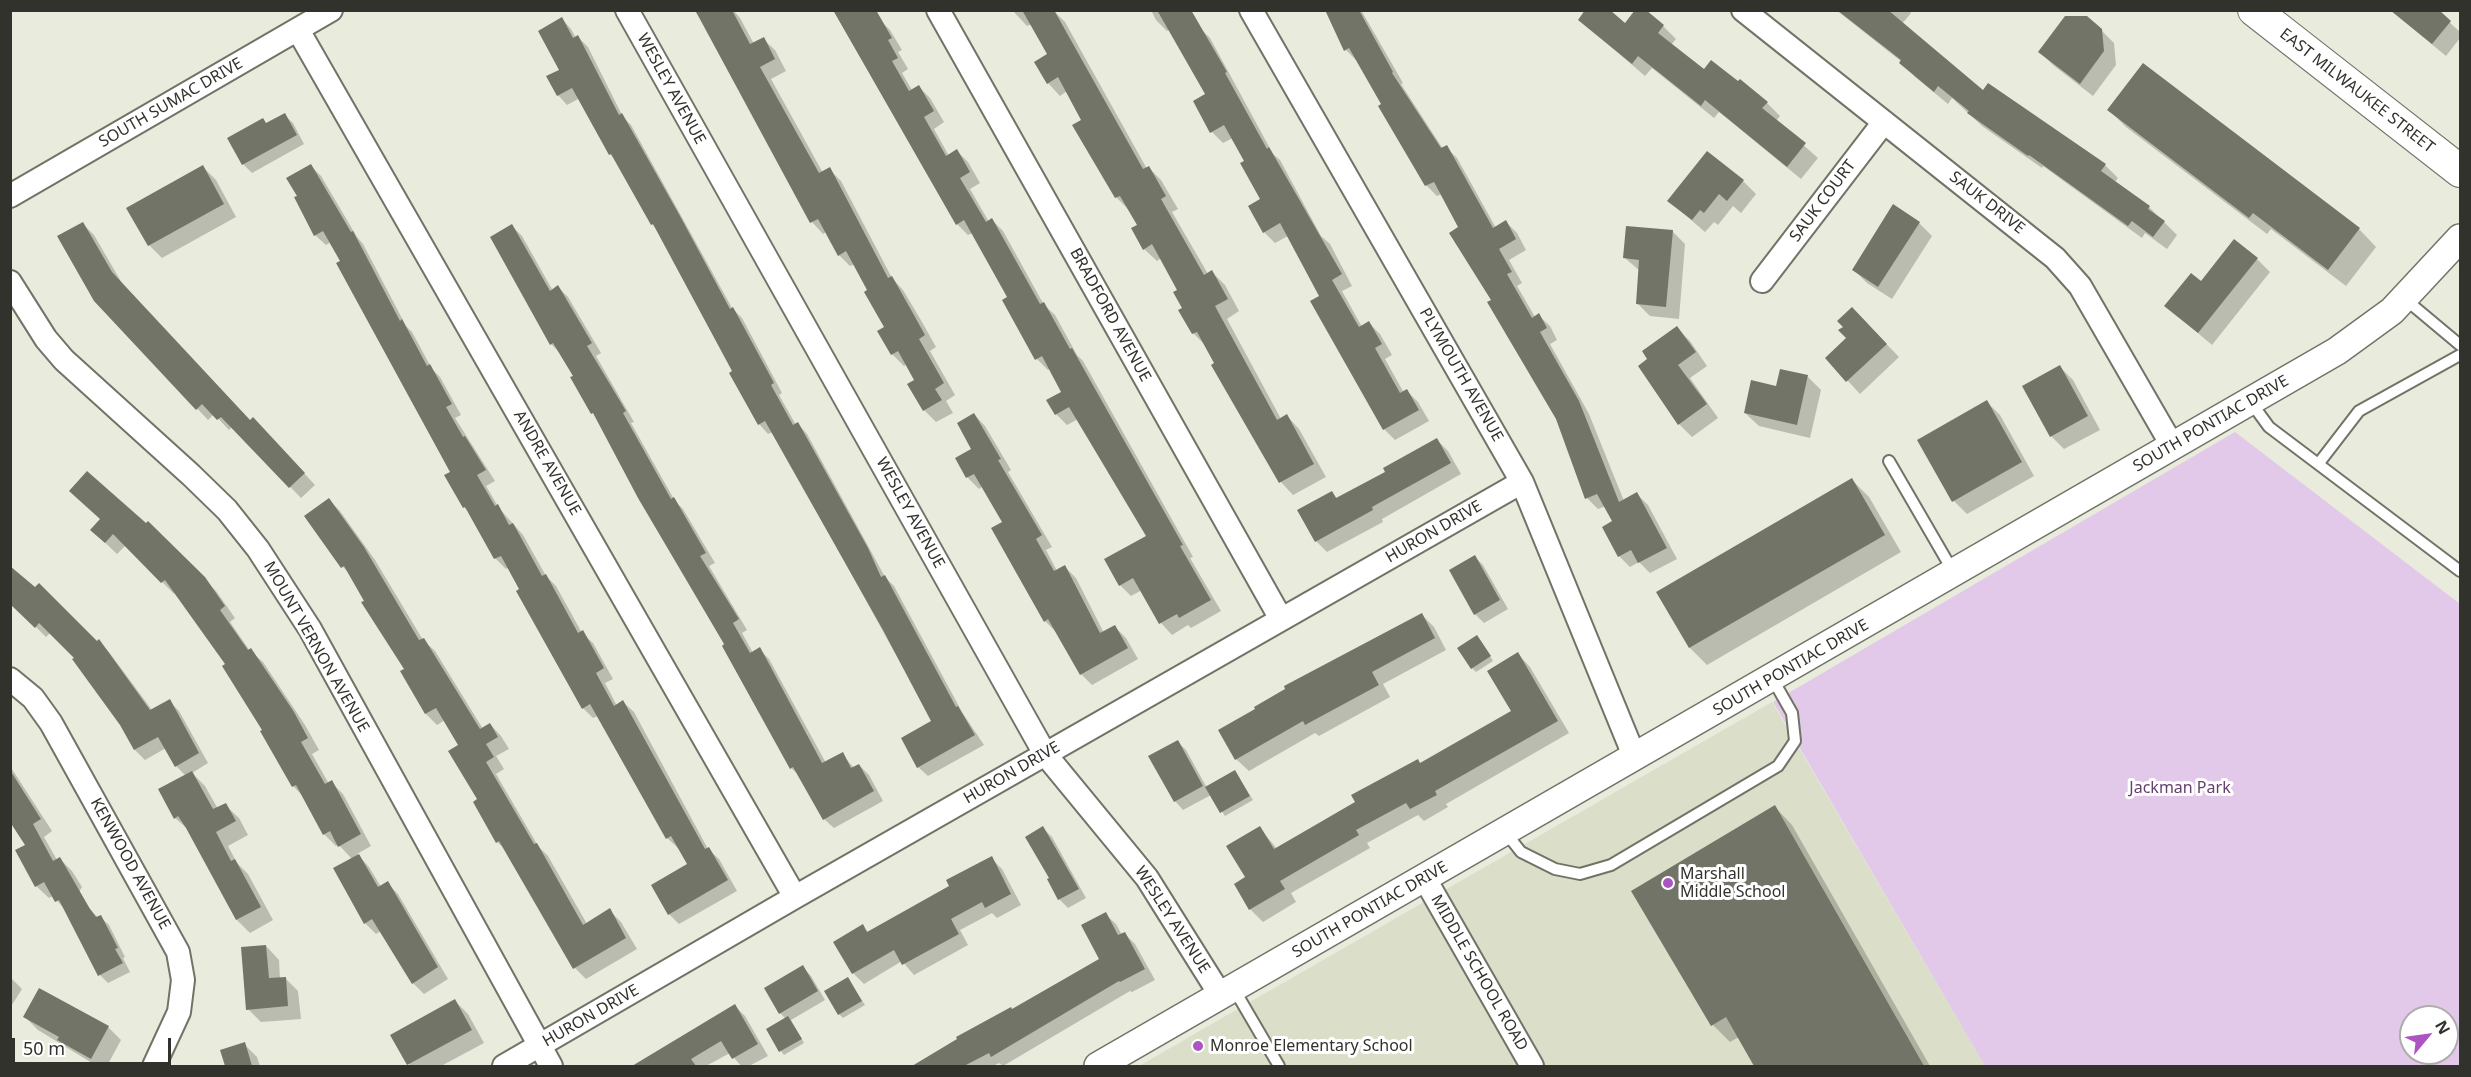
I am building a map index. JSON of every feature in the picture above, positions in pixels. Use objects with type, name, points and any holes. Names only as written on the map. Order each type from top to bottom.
[{"type":"main road","name":"EAST MILWAUKEE STREET","points":[[2254,10],[2460,171]]},
{"type":"street","name":"SOUTH SUMAC DRIVE","points":[[10,196],[332,10]]},
{"type":"street","name":"WESLEY AVENUE","points":[[627,10],[1045,754],[1147,878],[1227,992]]},
{"type":"street","name":"BRADFORD AVENUE","points":[[938,10],[1281,619]]},
{"type":"street","name":"PLYMOUTH AVENUE","points":[[1251,10],[1522,482],[1635,758]]},
{"type":"street","name":"SAUK DRIVE","points":[[1743,10],[2055,258],[2080,286],[2173,447]]},
{"type":"street","name":"ANDRE AVENUE","points":[[298,30],[795,897]]},
{"type":"street","name":"SAUK COURT","points":[[1762,281],[1884,122]]},
{"type":"street","name":"SOUTH PONTIAC DRIVE","points":[[1098,1066],[2173,447],[2364,333],[2405,299],[2460,238]]},
{"type":"street","name":"MOUNT VERNON AVENUE","points":[[10,282],[46,339],[64,360],[83,380],[191,475],[227,510],[258,549],[310,629],[551,1066]]},
{"type":"street","name":"HURON DRIVE","points":[[504,1066],[1522,482]]},
{"type":"street","name":"KENWOOD AVENUE","points":[[10,680],[33,698],[51,723],[178,952],[183,980],[179,1012],[154,1066]]},
{"type":"street","name":"MIDDLE SCHOOL ROAD","points":[[1425,879],[1532,1066]]},
{"type":"lane","points":[[2405,299],[2460,345]]},
{"type":"lane","points":[[2319,463],[2359,411],[2460,355]]},
{"type":"lane","points":[[2250,401],[2269,428],[2319,463],[2460,571]]},
{"type":"lane","points":[[1889,461],[1954,573]]},
{"type":"lane","points":[[1506,832],[1521,852],[1555,869],[1580,874],[1611,865],[1778,766],[1795,741],[1792,713],[1772,678]]},
{"type":"lane","points":[[1227,992],[1279,1066]]},
{"type":"shaded area","name":"Marshall Middle School","points":[[1772,702],[1985,1066],[1139,1066],[1210,1025]]},
{"type":"green space","name":"Jackman Park","points":[[2235,432],[2460,604],[2460,1066],[1985,1066],[1773,702]]},
{"type":"building","points":[[695,10],[732,10],[750,44],[764,37],[775,59],[760,67],[819,173],[830,167],[888,278],[892,276],[925,335],[919,339],[944,383],[935,389],[942,400],[923,411],[907,384],[914,380],[898,351],[891,355],[877,331],[884,327],[864,292],[867,290],[846,251],[838,256],[818,219],[810,223]]},
{"type":"building","points":[[833,10],[876,10],[892,38],[888,40],[898,58],[892,61],[909,91],[919,85],[934,111],[924,117],[946,156],[957,149],[970,172],[960,178],[986,222],[992,218],[1040,304],[1044,302],[1070,349],[1072,348],[1183,545],[1180,546],[1211,600],[1179,618],[1177,614],[1159,624],[1133,578],[1119,586],[1104,559],[1146,536],[1069,407],[1055,415],[1046,400],[1061,392],[1042,356],[1035,360],[1002,300],[1007,297],[964,220],[956,225]]},
{"type":"building","points":[[1022,10],[1054,10],[1143,169],[1149,166],[1166,196],[1161,199],[1204,275],[1212,270],[1228,299],[1215,306],[1277,420],[1287,414],[1314,464],[1279,483],[1211,365],[1214,363],[1197,332],[1192,334],[1178,310],[1182,308],[1173,292],[1177,290],[1152,244],[1143,250],[1131,228],[1137,225],[1120,196],[1115,198],[1072,125],[1081,120],[1058,77],[1047,84],[1034,62],[1047,54]]},
{"type":"building","points":[[1157,10],[1191,10],[1227,72],[1225,73],[1267,149],[1269,147],[1342,274],[1332,280],[1359,327],[1369,321],[1382,344],[1375,348],[1400,393],[1407,389],[1419,410],[1383,430],[1310,301],[1319,296],[1280,223],[1263,233],[1248,206],[1260,199],[1240,163],[1244,161],[1224,125],[1210,133],[1193,101],[1205,94]]},
{"type":"building","points":[[1325,10],[1359,10],[1392,73],[1441,148],[1447,145],[1493,228],[1506,220],[1516,239],[1499,249],[1512,272],[1507,274],[1532,318],[1539,313],[1547,328],[1540,332],[1579,401],[1619,502],[1637,492],[1667,548],[1638,563],[1631,550],[1618,557],[1602,527],[1612,521],[1597,494],[1585,499],[1556,419],[1487,302],[1491,300],[1449,233],[1458,227],[1434,182],[1425,186],[1378,106],[1381,104],[1349,48],[1344,51]]},
{"type":"building","points":[[1585,10],[1610,10],[1625,23],[1635,10],[1646,10],[1664,25],[1658,33],[1704,69],[1711,60],[1738,81],[1740,79],[1768,102],[1762,108],[1806,143],[1787,167],[1705,100],[1701,106],[1638,56],[1632,64],[1578,20]]},
{"type":"building","points":[[1837,10],[1888,10],[1983,90],[1988,83],[2106,164],[2101,171],[2150,206],[2148,209],[2165,221],[2153,237],[2132,221],[2128,226],[1967,113],[1969,111],[1938,86],[1934,92],[1899,63],[1901,60]]},
{"type":"building","points":[[2390,10],[2439,10],[2451,21],[2432,44]]},
{"type":"building","points":[[2065,16],[2087,16],[2102,29],[2104,51],[2080,84],[2038,52]]},
{"type":"building","points":[[562,17],[573,38],[578,35],[619,115],[622,113],[730,309],[733,307],[774,383],[771,385],[793,425],[798,422],[868,548],[881,577],[885,575],[956,707],[958,706],[975,735],[917,768],[901,738],[931,721],[883,630],[765,421],[758,425],[729,373],[732,371],[653,224],[651,225],[611,154],[609,155],[572,88],[557,96],[546,76],[559,70],[538,31]]},
{"type":"building","points":[[2143,63],[2360,228],[2328,270],[2253,213],[2249,218],[2107,110]]},
{"type":"building","points":[[285,113],[297,135],[242,165],[227,138],[263,118],[266,123]]},
{"type":"building","points":[[1707,151],[1744,180],[1727,201],[1719,194],[1704,213],[1700,210],[1692,220],[1667,201]]},
{"type":"building","points":[[311,164],[351,232],[353,231],[400,321],[402,319],[427,366],[430,364],[452,404],[446,407],[486,470],[477,475],[495,506],[498,504],[509,525],[513,523],[542,576],[546,574],[578,633],[583,630],[604,668],[596,673],[614,706],[623,700],[705,849],[709,847],[728,880],[668,915],[651,885],[687,864],[671,836],[666,839],[590,704],[582,709],[516,591],[519,589],[501,556],[494,559],[444,475],[450,472],[336,263],[340,261],[323,231],[314,236],[294,197],[297,196],[286,178]]},
{"type":"building","points":[[203,165],[224,204],[148,246],[126,208]]},
{"type":"building","points":[[1893,204],[1920,222],[1878,287],[1852,270]]},
{"type":"building","points":[[83,222],[112,272],[250,420],[253,417],[305,473],[289,488],[221,417],[217,420],[202,404],[196,410],[94,301],[57,236]]},
{"type":"building","points":[[512,224],[550,291],[558,285],[592,343],[587,346],[626,411],[623,413],[671,499],[674,497],[706,553],[700,556],[739,619],[733,623],[750,653],[760,647],[822,763],[843,752],[851,768],[859,764],[874,791],[823,820],[793,767],[790,769],[722,646],[724,644],[638,498],[593,413],[591,414],[570,377],[573,376],[553,343],[550,345],[490,237]]},
{"type":"building","points":[[1626,226],[1673,230],[1666,307],[1636,304],[1639,260],[1623,258]]},
{"type":"building","points":[[2234,239],[2258,258],[2198,333],[2164,306],[2191,273],[2201,281]]},
{"type":"building","points":[[1852,307],[1887,344],[1846,382],[1825,358],[1846,338],[1838,330],[1843,327],[1837,321]]},
{"type":"building","points":[[1677,326],[1696,352],[1678,365],[1707,404],[1678,425],[1638,366],[1647,359],[1642,351]]},
{"type":"building","points":[[2060,365],[2088,416],[2050,437],[2022,386]]},
{"type":"building","points":[[1780,369],[1808,375],[1797,425],[1744,413],[1751,380],[1776,386]]},
{"type":"building","points":[[1987,400],[2022,462],[1952,502],[1917,440]]},
{"type":"building","points":[[974,413],[1001,459],[998,460],[1042,535],[1036,539],[1054,571],[1065,565],[1100,633],[1115,625],[1128,648],[1080,675],[1048,619],[1044,622],[991,528],[1002,522],[974,474],[966,478],[955,458],[971,449],[957,423]]},
{"type":"building","points":[[1437,438],[1451,463],[1315,542],[1297,510],[1332,491],[1336,498],[1385,472],[1383,468]]},
{"type":"building","points":[[87,471],[146,523],[148,521],[205,577],[225,606],[220,610],[248,650],[251,648],[294,712],[308,738],[301,742],[325,784],[332,780],[361,834],[338,847],[330,831],[323,835],[296,785],[292,787],[260,731],[262,730],[222,666],[225,664],[165,580],[161,583],[113,534],[105,543],[90,530],[100,519],[69,491]]},
{"type":"building","points":[[1852,478],[1885,535],[1689,648],[1656,592]]},
{"type":"building","points":[[329,498],[364,547],[419,640],[424,638],[480,729],[490,723],[498,737],[486,744],[494,757],[486,762],[534,844],[537,843],[583,925],[610,908],[626,938],[573,969],[499,841],[496,843],[473,802],[477,799],[448,751],[458,745],[436,708],[425,714],[400,671],[404,669],[361,602],[364,601],[344,566],[341,568],[304,516]]},
{"type":"building","points":[[1475,555],[1500,600],[1474,615],[1449,570]]},
{"type":"building","points":[[10,566],[35,587],[39,583],[97,641],[99,639],[150,710],[170,699],[199,753],[175,767],[158,737],[134,750],[120,725],[72,659],[74,658],[39,623],[35,628],[10,604]]},
{"type":"building","points":[[1422,613],[1435,638],[1372,672],[1379,685],[1305,725],[1303,721],[1235,760],[1218,730],[1285,689],[1284,686]]},
{"type":"building","points":[[1477,635],[1491,656],[1471,669],[1457,648]]},
{"type":"building","points":[[1518,652],[1558,721],[1435,791],[1437,795],[1410,809],[1406,803],[1356,830],[1359,835],[1280,881],[1285,889],[1249,910],[1234,884],[1245,877],[1226,846],[1260,826],[1274,849],[1355,802],[1351,795],[1418,759],[1420,763],[1511,711],[1487,671]]},
{"type":"building","points":[[1178,740],[1203,786],[1174,802],[1148,756]]},
{"type":"building","points":[[10,770],[41,819],[33,824],[53,861],[60,857],[90,909],[96,917],[101,915],[118,948],[115,949],[123,963],[98,976],[59,900],[55,902],[44,882],[35,887],[15,850],[25,845],[10,822]]},
{"type":"building","points":[[1235,770],[1250,796],[1220,813],[1205,787]]},
{"type":"building","points":[[192,771],[213,809],[226,803],[236,821],[216,832],[231,861],[235,859],[261,907],[236,920],[186,828],[178,816],[174,819],[158,789]]},
{"type":"building","name":"Marshall Middle School","points":[[1775,805],[1924,1066],[1754,1066],[1726,1017],[1711,1026],[1631,891]]},
{"type":"building","points":[[1043,826],[1079,889],[1058,900],[1047,879],[1049,878],[1025,837]]},
{"type":"building","points":[[359,854],[378,887],[388,881],[438,967],[412,984],[372,919],[364,924],[333,868]]},
{"type":"building","points":[[992,856],[1011,894],[985,908],[982,902],[951,919],[959,934],[902,965],[894,950],[852,974],[833,942],[863,924],[867,932],[949,886],[946,880]]},
{"type":"building","points":[[1106,912],[1118,935],[1125,932],[1145,969],[1119,981],[991,1057],[989,1053],[964,1066],[912,1066],[957,1039],[956,1037],[1011,1007],[1012,1009],[1099,959],[1081,925]]},
{"type":"building","points":[[266,945],[269,978],[286,977],[288,1006],[246,1010],[241,947]]},
{"type":"building","points":[[803,965],[818,991],[779,1014],[764,988]]},
{"type":"building","points":[[848,977],[862,1001],[838,1015],[824,991]]},
{"type":"building","points":[[39,988],[109,1026],[91,1059],[57,1040],[59,1037],[23,1017]]},
{"type":"building","points":[[455,999],[472,1030],[407,1065],[390,1035]]},
{"type":"building","points":[[735,1004],[758,1044],[732,1059],[721,1041],[691,1059],[696,1066],[632,1066]]},
{"type":"building","points":[[788,1016],[802,1039],[779,1052],[766,1029]]},
{"type":"building","points":[[245,1042],[252,1066],[225,1066],[220,1050]]},
{"type":"place","name":"Marshall Middle School","points":[[1668,883]]},
{"type":"place","name":"Monroe Elementary School","points":[[1198,1046]]}]
